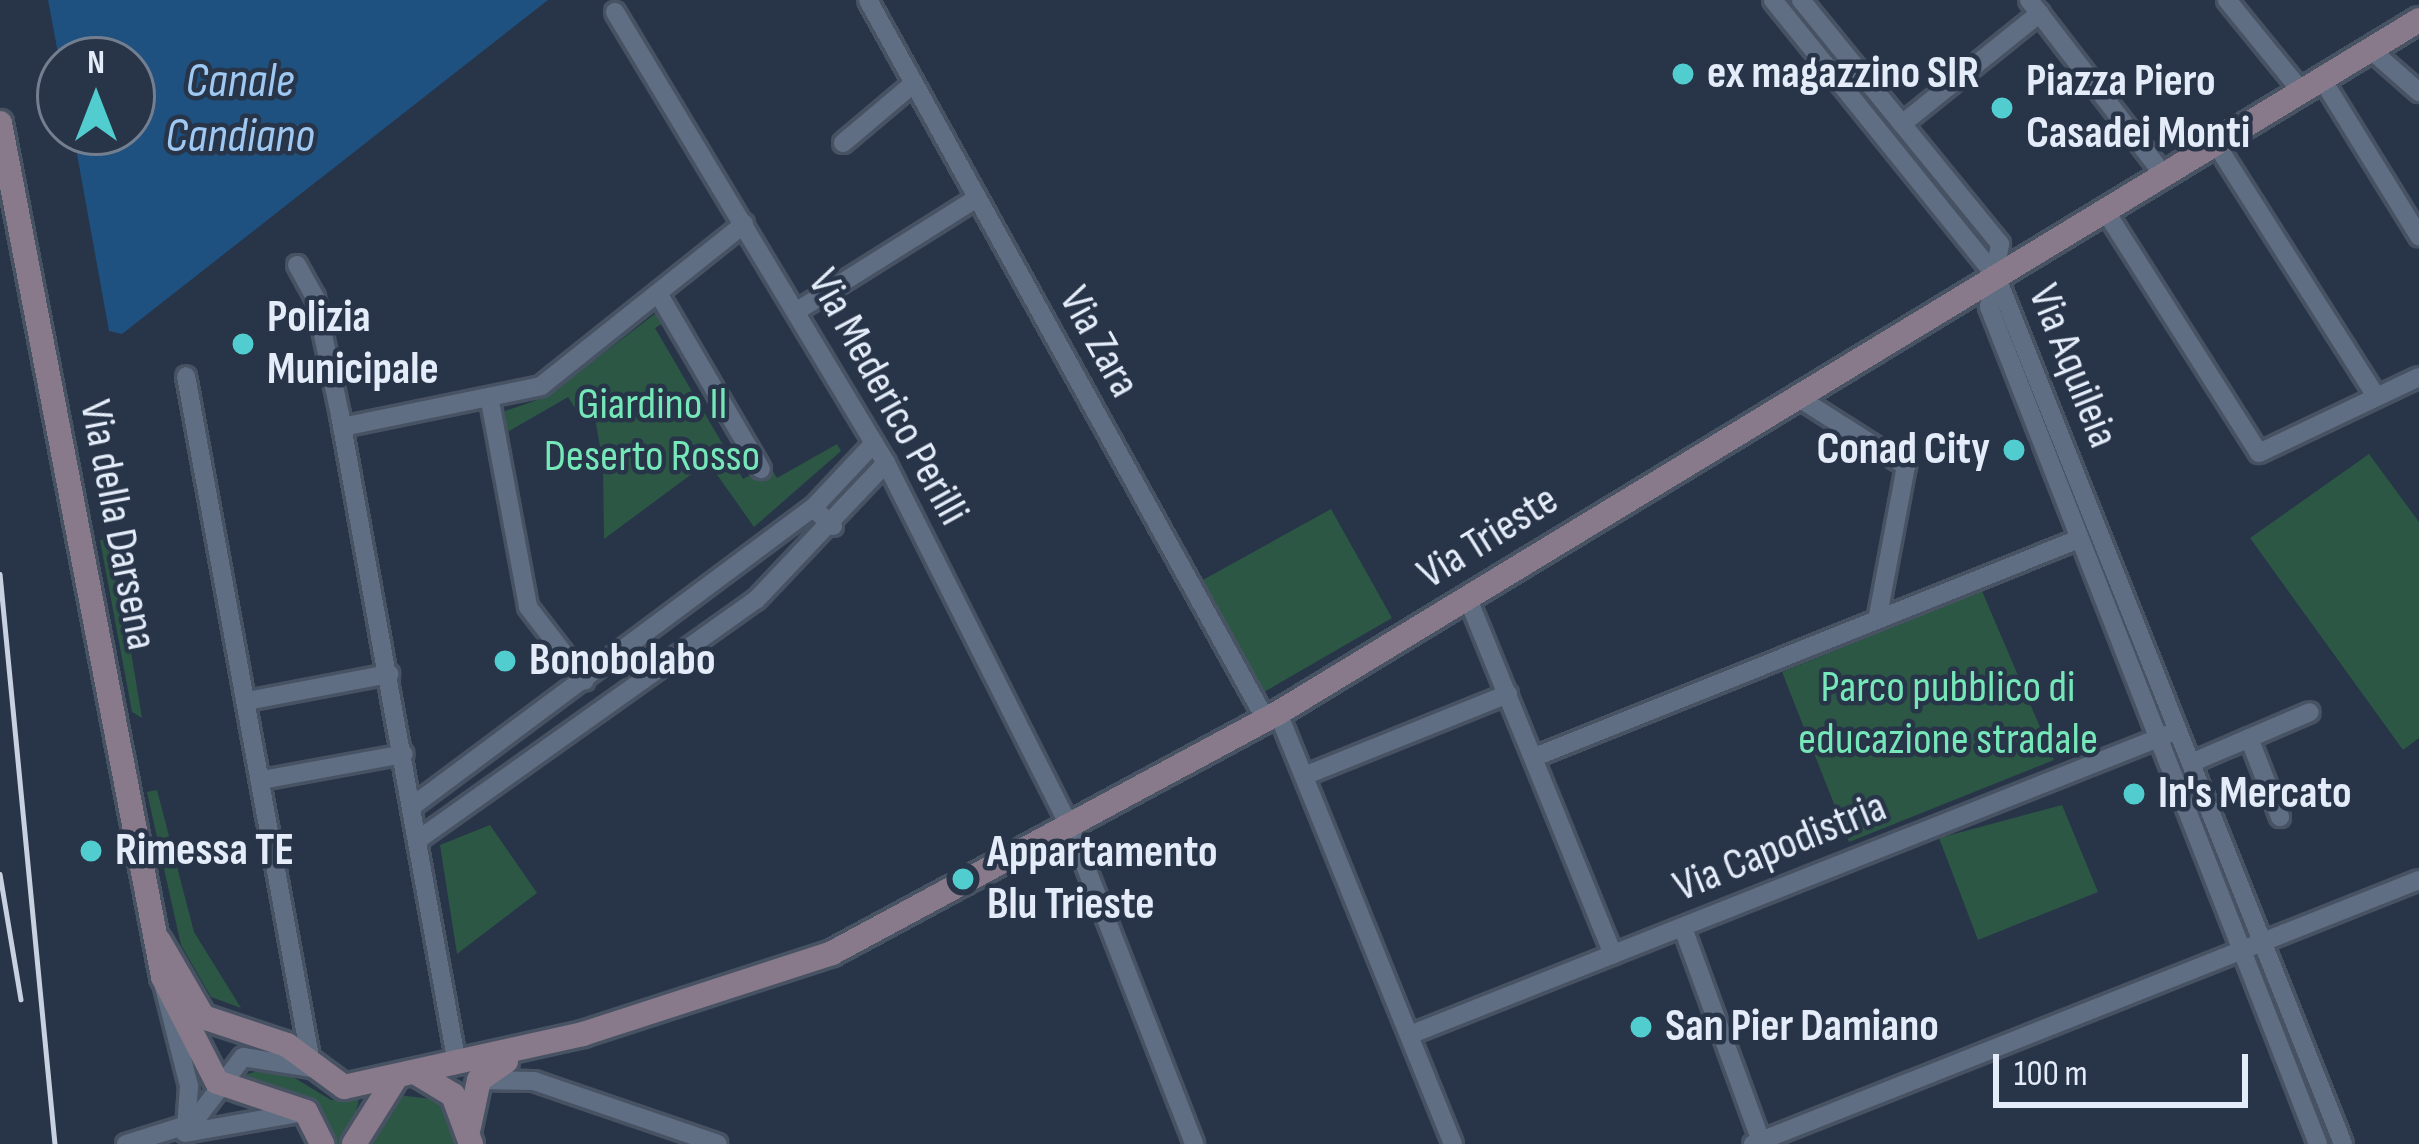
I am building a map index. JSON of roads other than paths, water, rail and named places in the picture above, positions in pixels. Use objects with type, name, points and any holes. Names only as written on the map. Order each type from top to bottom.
[{"type":"street","name":"Via Zara","points":[[868,0],[974,200],[1304,776],[1453,1144]]},
{"type":"street","points":[[1773,0],[1997,278]]},
{"type":"street","points":[[1801,0],[2000,244],[1997,278]]},
{"type":"street","points":[[2227,0],[2312,85],[2419,236]]},
{"type":"street","points":[[1902,124],[2035,6],[2164,175]]},
{"type":"street","name":"Via Mederico Perilli","points":[[615,12],[886,463],[1072,832],[1194,1144]]},
{"type":"street","name":"Via Trieste","points":[[407,1077],[559,1039],[832,952],[1072,832],[1468,599],[2419,20]]},
{"type":"street","points":[[2371,50],[2419,92]]},
{"type":"street","points":[[844,143],[913,84]]},
{"type":"street","name":"Via della Darsena","points":[[0,123],[163,976],[189,1086],[177,1131]]},
{"type":"street","points":[[2216,144],[2375,395]]},
{"type":"street","points":[[796,311],[974,200]]},
{"type":"street","points":[[2106,212],[2264,455],[2375,395],[2419,377]]},
{"type":"street","points":[[342,427],[542,386],[744,224]]},
{"type":"street","points":[[297,265],[315,297],[342,427],[422,837],[457,1064]]},
{"type":"street","name":"Via Aquileia","points":[[1997,278],[1989,307],[2318,1144]]},
{"type":"street","name":"Via Aquileia","points":[[1997,278],[2343,1144]]},
{"type":"street","points":[[658,293],[761,469]]},
{"type":"street","points":[[177,1131],[217,1082],[254,1054],[312,1068],[186,376]]},
{"type":"street","points":[[1799,398],[1906,466],[1878,616]]},
{"type":"street","points":[[490,400],[528,607],[584,681]]},
{"type":"street","points":[[414,805],[813,508],[874,443]]},
{"type":"street","points":[[422,837],[756,600],[833,526],[886,463]]},
{"type":"street","points":[[813,508],[833,526]]},
{"type":"street","points":[[1535,757],[2079,538]]},
{"type":"street","points":[[1468,599],[1613,956]]},
{"type":"street","points":[[248,701],[389,674]]},
{"type":"street","points":[[1304,776],[1508,694]]},
{"type":"street","points":[[2191,763],[2310,712]]},
{"type":"street","name":"Via Capodistria","points":[[1412,1034],[2177,731]]},
{"type":"street","points":[[2249,738],[2280,817]]},
{"type":"street","points":[[261,776],[404,754]]},
{"type":"street","points":[[1683,928],[1759,1143],[2419,880]]},
{"type":"street","name":"Via della Darsena","points":[[159,941],[203,1017],[287,1045],[332,1086],[407,1077]]},
{"type":"street","name":"Via della Darsena","points":[[163,976],[217,1082]]},
{"type":"street","name":"Via Trieste","points":[[479,1080],[559,1039]]},
{"type":"street","points":[[354,1144],[407,1077],[453,1095],[470,1136]]},
{"type":"street","points":[[470,1136],[479,1080],[534,1081],[718,1144]]},
{"type":"street","points":[[217,1082],[306,1112],[322,1144]]},
{"type":"street","points":[[126,1144],[177,1131],[306,1112]]},
{"type":"water","name":"Canale Candiano","points":[[48,0],[548,0],[122,334],[109,331],[77,156],[156,156],[156,36],[55,36]]},
{"type":"railway","points":[[0,574],[55,1144]]},
{"type":"railway","points":[[0,874],[21,999]]},
{"type":"place","name":"ex magazzino SIR","points":[[1683,74]]},
{"type":"place","name":"Piazza Piero Casadei Monti","points":[[2002,108]]},
{"type":"place","name":"Polizia Municipale","points":[[243,344]]},
{"type":"place","name":"Conad City","points":[[2014,450]]},
{"type":"place","name":"Bonobolabo","points":[[505,661]]},
{"type":"place","name":"In's Mercato","points":[[2134,794]]},
{"type":"place","name":"Rimessa TE","points":[[91,851]]},
{"type":"place","name":"Appartamento Blu Trieste","points":[[963,879]]},
{"type":"place","name":"San Pier Damiano","points":[[1641,1027]]},
{"type":"park label","name":"Giardino Il Deserto Rosso","points":[[652,431]]},
{"type":"park label","name":"Parco pubblico di educazione stradale","points":[[1948,714]]}]
